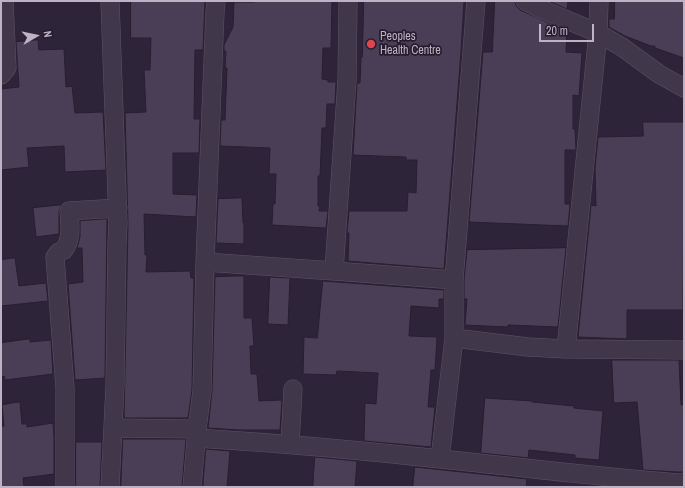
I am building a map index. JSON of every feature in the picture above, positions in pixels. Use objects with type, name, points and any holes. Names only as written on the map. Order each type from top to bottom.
[{"type":"street","points":[[1,75],[7,68],[4,1]]},
{"type":"street","points":[[110,1],[118,208],[115,386],[110,487]]},
{"type":"street","points":[[192,487],[202,392],[205,262],[216,1]]},
{"type":"street","points":[[334,271],[347,80],[348,1]]},
{"type":"street","points":[[440,459],[454,338],[454,280],[476,1]]},
{"type":"street","points":[[525,1],[598,33],[622,47],[659,74],[684,88]]},
{"type":"street","points":[[566,349],[598,33],[599,1]]},
{"type":"street","points":[[65,487],[64,388],[55,257],[59,252],[64,250],[68,244],[70,231],[69,211],[118,208]]},
{"type":"street","points":[[205,262],[454,280]]},
{"type":"street","points":[[454,338],[528,347],[566,349],[684,350]]},
{"type":"street","points":[[290,444],[293,389]]},
{"type":"street","points":[[113,428],[197,433],[440,459],[584,481],[666,484],[684,482]]},
{"type":"building","points":[[131,1],[205,1],[203,50],[195,50],[194,119],[200,119],[199,153],[173,153],[173,194],[197,195],[196,217],[144,214],[145,255],[147,255],[146,272],[190,271],[191,278],[194,278],[192,390],[188,418],[124,418],[128,224],[125,113],[146,112],[144,70],[150,70],[151,38],[131,38]]},
{"type":"building","points":[[332,1],[331,48],[323,48],[322,79],[328,80],[328,82],[336,82],[335,104],[327,104],[326,128],[322,128],[320,176],[318,176],[319,211],[328,211],[326,228],[272,225],[273,204],[275,204],[276,174],[269,174],[270,148],[220,146],[221,120],[225,120],[227,68],[225,68],[226,51],[224,51],[224,45],[233,27],[234,2]]},
{"type":"building","points":[[364,1],[464,1],[444,269],[348,261],[349,233],[347,233],[349,211],[407,211],[408,192],[416,193],[417,160],[406,160],[406,157],[353,155],[357,83],[360,83],[362,57]]},
{"type":"building","points":[[495,1],[515,1],[516,6],[520,10],[567,31],[566,52],[582,53],[579,96],[573,95],[573,129],[575,129],[576,150],[565,150],[565,204],[570,204],[568,226],[469,222],[483,52],[492,52]]},
{"type":"building","points":[[549,1],[568,1],[567,9]]},
{"type":"building","points":[[615,1],[684,1],[684,58],[625,36],[609,27],[609,19],[614,19]]},
{"type":"building","points":[[38,40],[39,50],[64,49],[66,87],[72,86],[75,113],[103,112],[106,170],[65,172],[64,146],[27,148],[29,167],[1,170],[1,89],[19,87],[16,42]]},
{"type":"building","points":[[643,122],[684,122],[683,310],[627,310],[627,339],[578,337],[591,205],[596,206],[595,168],[598,137],[643,136]]},
{"type":"building","points":[[242,198],[244,244],[216,243],[218,199]]},
{"type":"building","points":[[61,205],[59,211],[59,234],[36,237],[33,208]]},
{"type":"building","points":[[107,219],[105,378],[75,380],[68,284],[83,282],[82,248],[77,248],[80,237],[80,221]]},
{"type":"building","points":[[566,248],[558,327],[465,325],[467,299],[464,299],[464,280],[467,250]]},
{"type":"building","points":[[15,258],[19,286],[46,283],[48,301],[1,306],[1,260]]},
{"type":"building","points":[[244,276],[244,318],[252,318],[254,346],[250,346],[251,374],[257,374],[259,401],[282,400],[280,430],[208,428],[212,391],[215,277]]},
{"type":"building","points":[[270,277],[290,278],[288,325],[268,324]]},
{"type":"building","points":[[323,281],[444,290],[444,299],[439,299],[439,308],[411,306],[409,336],[437,337],[435,370],[431,370],[428,407],[435,407],[431,447],[364,441],[365,403],[376,404],[378,373],[337,371],[336,375],[303,374],[304,337],[317,338]]},
{"type":"building","points":[[30,339],[30,342],[51,340],[53,374],[5,380],[4,376],[1,377],[1,343]]},
{"type":"building","points":[[612,360],[679,360],[681,405],[684,405],[684,472],[643,470],[637,402],[614,403]]},
{"type":"building","points":[[485,398],[532,401],[603,411],[599,460],[575,458],[575,455],[529,450],[528,458],[481,453]]},
{"type":"building","points":[[20,402],[22,424],[27,424],[27,427],[53,423],[54,474],[23,478],[24,487],[1,487],[1,427],[4,426],[2,405]]},
{"type":"building","points":[[123,439],[186,439],[182,487],[121,487]]},
{"type":"building","points":[[76,442],[102,442],[100,487],[76,487]]},
{"type":"building","points":[[206,449],[230,451],[227,487],[203,487]]},
{"type":"building","points":[[315,457],[357,461],[355,487],[313,487]]},
{"type":"building","points":[[415,467],[527,479],[526,487],[413,487]]},
{"type":"place","name":"Peoples Health Centre","points":[[371,44]]}]
